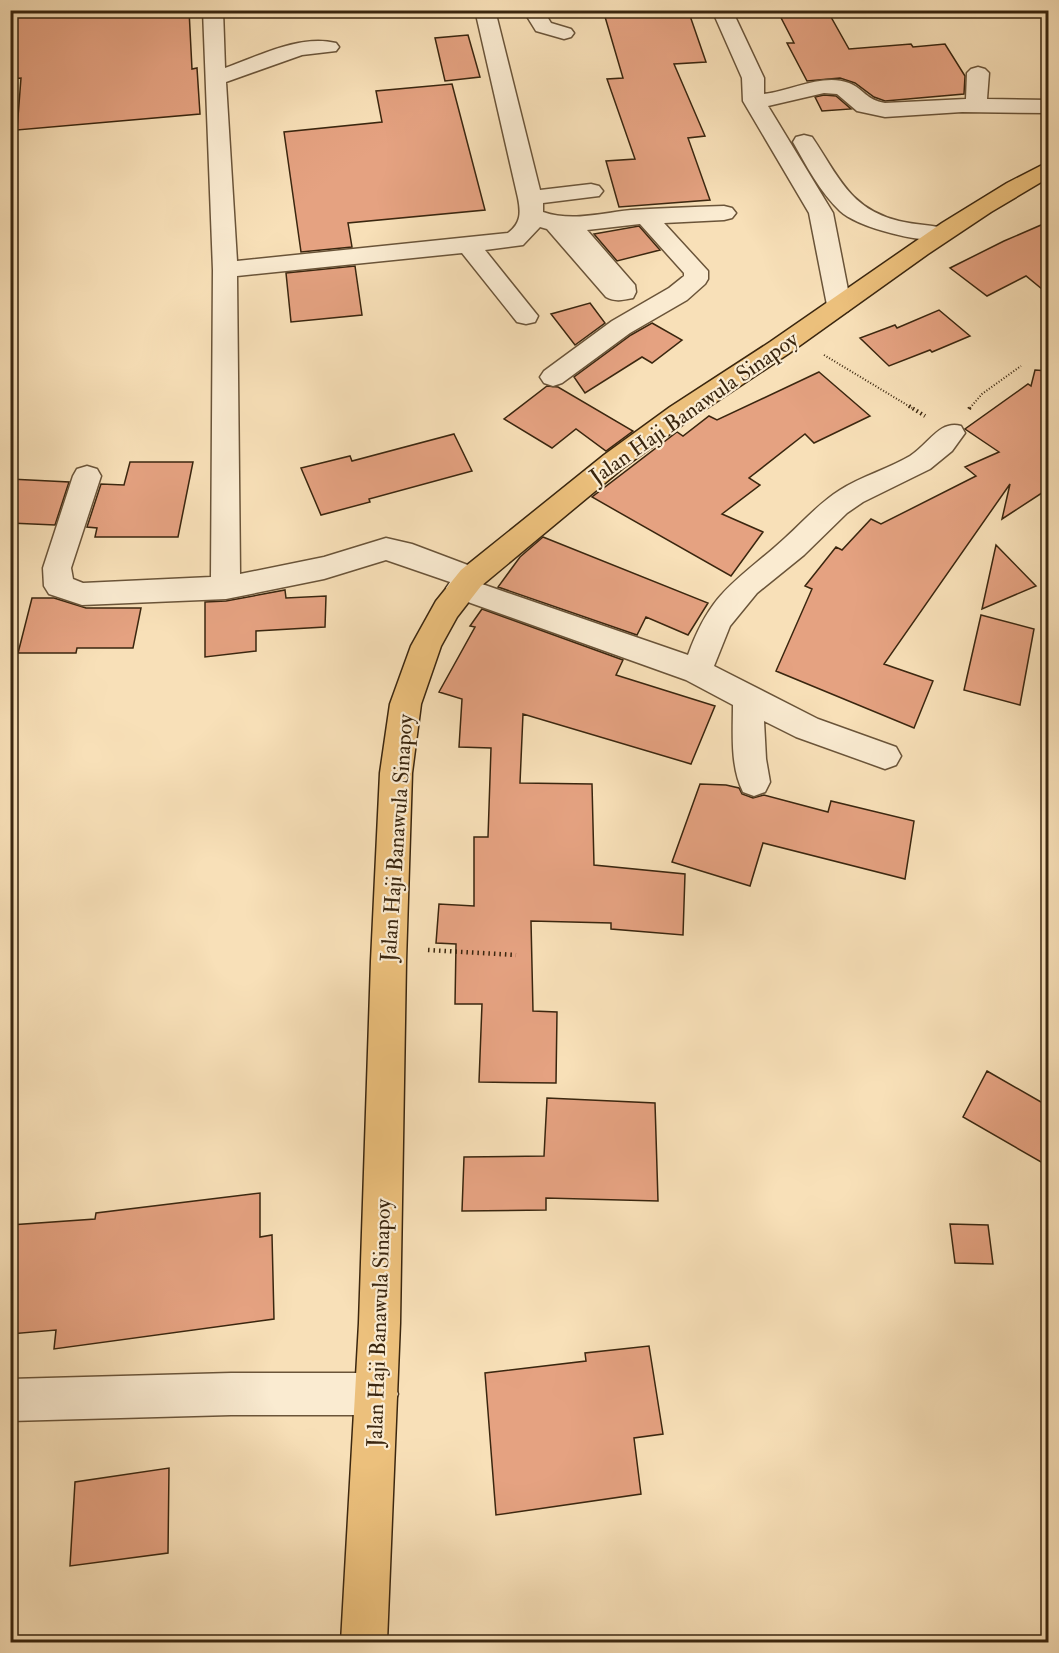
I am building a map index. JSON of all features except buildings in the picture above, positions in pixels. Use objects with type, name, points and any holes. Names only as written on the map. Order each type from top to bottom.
[{"type":"highway","name":"Jalan Haji Banawula Sinapoy","points":[[363,1642],[377,1394],[388,948],[402,723],[423,648],[466,583],[589,480],[663,424],[795,337],[941,234],[1004,193],[1048,169]]},
{"type":"street","points":[[213,10],[214,79],[225,270],[226,588]]},
{"type":"street","points":[[485,10],[547,216],[584,248]]},
{"type":"street","points":[[533,10],[543,27],[564,33]]},
{"type":"street","points":[[722,10],[753,78],[754,101],[821,213],[839,305]]},
{"type":"street","points":[[214,79],[299,49],[329,47]]},
{"type":"street","points":[[976,105],[978,73]]},
{"type":"street","points":[[753,78],[777,99],[822,173],[849,207],[892,227],[941,234]]},
{"type":"street","points":[[754,101],[777,99],[832,87],[843,88],[872,109],[976,105],[1048,106]]},
{"type":"street","points":[[225,270],[515,240],[547,216],[591,191]]},
{"type":"street","points":[[547,216],[646,217],[724,213]]},
{"type":"street","points":[[553,377],[621,327],[678,294],[696,279],[696,271],[646,217]]},
{"type":"street","points":[[468,245],[526,316]]},
{"type":"street","points":[[697,671],[721,614],[735,596],[812,530],[829,512],[852,496],[927,459],[943,448],[952,433]]},
{"type":"street","points":[[87,476],[57,568],[59,586],[82,594],[226,588],[324,568],[386,549],[402,552],[466,583],[697,671],[807,728],[885,756]]},
{"type":"street","points":[[748,699],[750,759],[754,782]]},
{"type":"street","points":[[10,1400],[231,1394],[377,1394]]},
{"type":"path","points":[[795,337],[952,433],[982,394],[1021,366]]},
{"type":"path","points":[[388,948],[516,955]]}]
